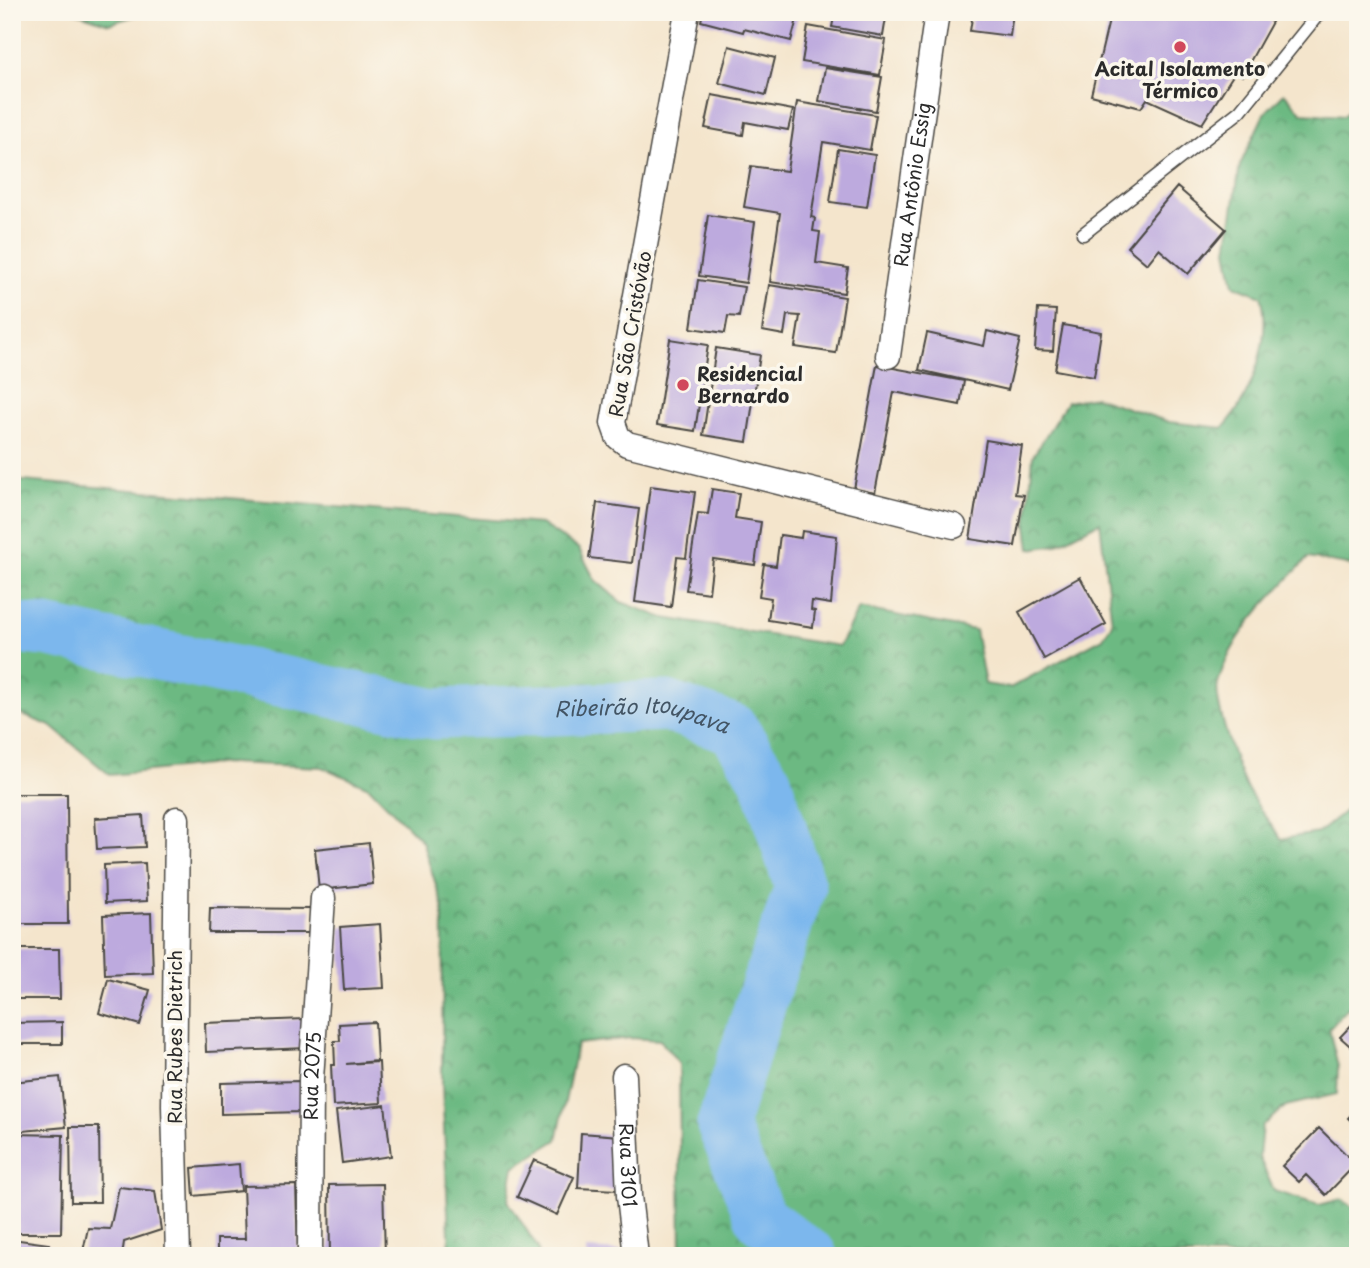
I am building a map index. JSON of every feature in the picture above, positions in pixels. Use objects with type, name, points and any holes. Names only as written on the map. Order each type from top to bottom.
[{"type":"street","name":"Rua São Cristóvão","points":[[687,12],[613,422],[618,437],[627,444],[954,526]]},
{"type":"street","name":"Rua Antônio Essig","points":[[888,356],[937,12]]},
{"type":"street","name":"Rua Rubes Dietrich","points":[[177,819],[174,1106],[178,1256]]},
{"type":"street","name":"Rua 2075","points":[[310,1256],[311,1079],[323,898]]},
{"type":"street","name":"Rua 3101","points":[[624,1076],[629,1196],[636,1256]]},
{"type":"lane","points":[[1083,234],[1240,111],[1320,12]]},
{"type":"green space","points":[[74,12],[147,12],[109,24]]},
{"type":"green space","points":[[1284,93],[1302,113],[1344,116],[1358,96],[1358,375],[1354,382],[1358,414],[1358,565],[1308,558],[1243,631],[1224,665],[1217,692],[1227,734],[1245,785],[1281,839],[1318,833],[1358,800],[1358,997],[1329,1029],[1338,1066],[1337,1094],[1286,1106],[1262,1126],[1259,1157],[1274,1191],[1319,1205],[1341,1199],[1358,1210],[1358,1256],[681,1256],[679,1063],[660,1040],[630,1038],[577,1044],[557,1140],[514,1167],[508,1201],[538,1248],[539,1256],[450,1256],[442,1085],[443,907],[422,841],[369,787],[322,767],[227,763],[110,775],[51,726],[12,711],[12,480],[541,524],[579,549],[595,580],[621,602],[664,618],[839,646],[859,608],[975,630],[985,684],[1010,688],[1103,638],[1112,623],[1100,522],[1056,545],[1030,549],[1027,526],[1033,456],[1067,402],[1095,397],[1169,422],[1223,428],[1250,384],[1262,348],[1264,312],[1261,296],[1234,285],[1227,250],[1240,165],[1264,114]]},
{"type":"building","points":[[703,12],[799,12],[791,41],[701,21]]},
{"type":"building","points":[[835,12],[887,12],[883,36],[832,27]]},
{"type":"building","points":[[973,12],[1013,12],[1010,36],[970,31]]},
{"type":"building","name":"Acital Isolamento Térmico","points":[[1111,12],[1253,12],[1272,22],[1242,76],[1235,72],[1202,124],[1147,99],[1141,108],[1091,95]]},
{"type":"building","points":[[808,26],[886,40],[880,75],[802,62]]},
{"type":"building","points":[[729,46],[775,58],[766,95],[719,83]]},
{"type":"building","points":[[825,68],[882,77],[876,111],[819,101]]},
{"type":"building","points":[[712,95],[793,110],[788,130],[745,122],[743,135],[705,128]]},
{"type":"building","points":[[797,102],[876,115],[870,150],[823,142],[811,217],[815,218],[813,231],[820,232],[816,263],[848,268],[844,293],[770,282],[780,213],[744,207],[751,166],[787,171]]},
{"type":"building","points":[[838,149],[875,155],[867,207],[830,202]]},
{"type":"building","points":[[1177,187],[1226,229],[1188,274],[1159,249],[1147,264],[1127,247]]},
{"type":"building","points":[[708,215],[755,222],[746,283],[699,276]]},
{"type":"building","points":[[698,280],[744,287],[739,317],[728,316],[725,333],[691,328]]},
{"type":"building","points":[[769,285],[845,297],[836,353],[795,347],[800,316],[787,315],[784,335],[762,331]]},
{"type":"building","points":[[1038,309],[1056,310],[1053,351],[1035,350]]},
{"type":"building","points":[[1063,325],[1101,332],[1094,377],[1055,370]]},
{"type":"building","points":[[987,331],[1020,339],[1008,390],[919,370],[927,333],[984,346]]},
{"type":"building","name":"Residencial Bernardo","points":[[670,339],[708,345],[695,431],[657,425]]},
{"type":"building","points":[[716,348],[760,355],[747,442],[703,435]]},
{"type":"building","points":[[877,365],[964,381],[960,405],[894,392],[875,493],[854,489]]},
{"type":"building","points":[[986,440],[1022,446],[1015,494],[1024,495],[1015,546],[970,539]]},
{"type":"building","points":[[650,486],[695,492],[686,558],[677,557],[671,607],[635,602]]},
{"type":"building","points":[[712,489],[739,493],[735,518],[761,522],[755,565],[713,559],[709,593],[686,590],[698,513],[708,514]]},
{"type":"building","points":[[597,503],[639,509],[632,563],[589,558]]},
{"type":"building","points":[[802,531],[837,536],[831,604],[812,601],[811,610],[815,611],[813,627],[768,620],[771,598],[759,596],[764,564],[776,566],[780,535],[801,538]]},
{"type":"building","points":[[1080,577],[1106,624],[1044,659],[1019,612]]},
{"type":"building","points":[[12,794],[67,794],[68,924],[12,924]]},
{"type":"building","points":[[143,815],[145,847],[97,849],[95,818]]},
{"type":"building","points":[[369,843],[373,884],[319,890],[315,849]]},
{"type":"building","points":[[145,863],[147,901],[105,903],[104,865]]},
{"type":"building","points":[[210,908],[311,909],[311,933],[209,933]]},
{"type":"building","points":[[151,913],[153,973],[105,975],[103,915]]},
{"type":"building","points":[[380,924],[384,988],[344,990],[340,927]]},
{"type":"building","points":[[12,949],[59,949],[60,999],[12,999]]},
{"type":"building","points":[[108,979],[150,990],[140,1025],[99,1013]]},
{"type":"building","points":[[1358,1018],[1358,1053],[1340,1037]]},
{"type":"building","points":[[305,1019],[307,1048],[206,1052],[205,1023]]},
{"type":"building","points":[[62,1022],[62,1044],[12,1044],[12,1023]]},
{"type":"building","points":[[375,1022],[377,1061],[346,1064],[379,1062],[381,1103],[333,1106],[331,1065],[335,1065],[334,1041],[340,1041],[339,1024]]},
{"type":"building","points":[[60,1077],[66,1127],[12,1132],[12,1082]]},
{"type":"building","points":[[300,1081],[302,1112],[221,1114],[221,1083]]},
{"type":"building","points":[[385,1105],[391,1156],[342,1163],[336,1111]]},
{"type":"building","points":[[1358,1107],[1358,1128],[1348,1118]]},
{"type":"building","points":[[70,1127],[99,1127],[100,1202],[71,1202]]},
{"type":"building","points":[[1319,1128],[1356,1164],[1326,1195],[1306,1175],[1299,1182],[1282,1166]]},
{"type":"building","points":[[581,1133],[620,1136],[617,1190],[578,1188]]},
{"type":"building","points":[[12,1134],[63,1135],[61,1233],[17,1233],[18,1167],[12,1167]]},
{"type":"building","points":[[534,1160],[574,1177],[557,1215],[517,1197]]},
{"type":"building","points":[[239,1164],[241,1191],[194,1196],[192,1168]]},
{"type":"building","points":[[383,1184],[385,1256],[330,1256],[329,1185]]},
{"type":"building","points":[[296,1185],[298,1256],[217,1256],[217,1239],[245,1239],[243,1186]]},
{"type":"building","points":[[119,1187],[155,1191],[161,1230],[124,1242],[122,1256],[82,1256],[88,1228],[110,1229]]},
{"type":"building","points":[[12,1239],[49,1244],[47,1256],[12,1256]]},
{"type":"building","points":[[586,1249],[622,1251],[622,1256],[586,1256]]},
{"type":"waterway","name":"Ribeirão Itoupava","points":[[12,628],[46,631],[435,714],[667,706],[733,729],[766,780],[800,887],[722,1125],[761,1219],[812,1256]]},
{"type":"place","name":"Acital Isolamento Térmico","points":[[1180,47]]},
{"type":"place","name":"Residencial Bernardo","points":[[683,385]]}]
